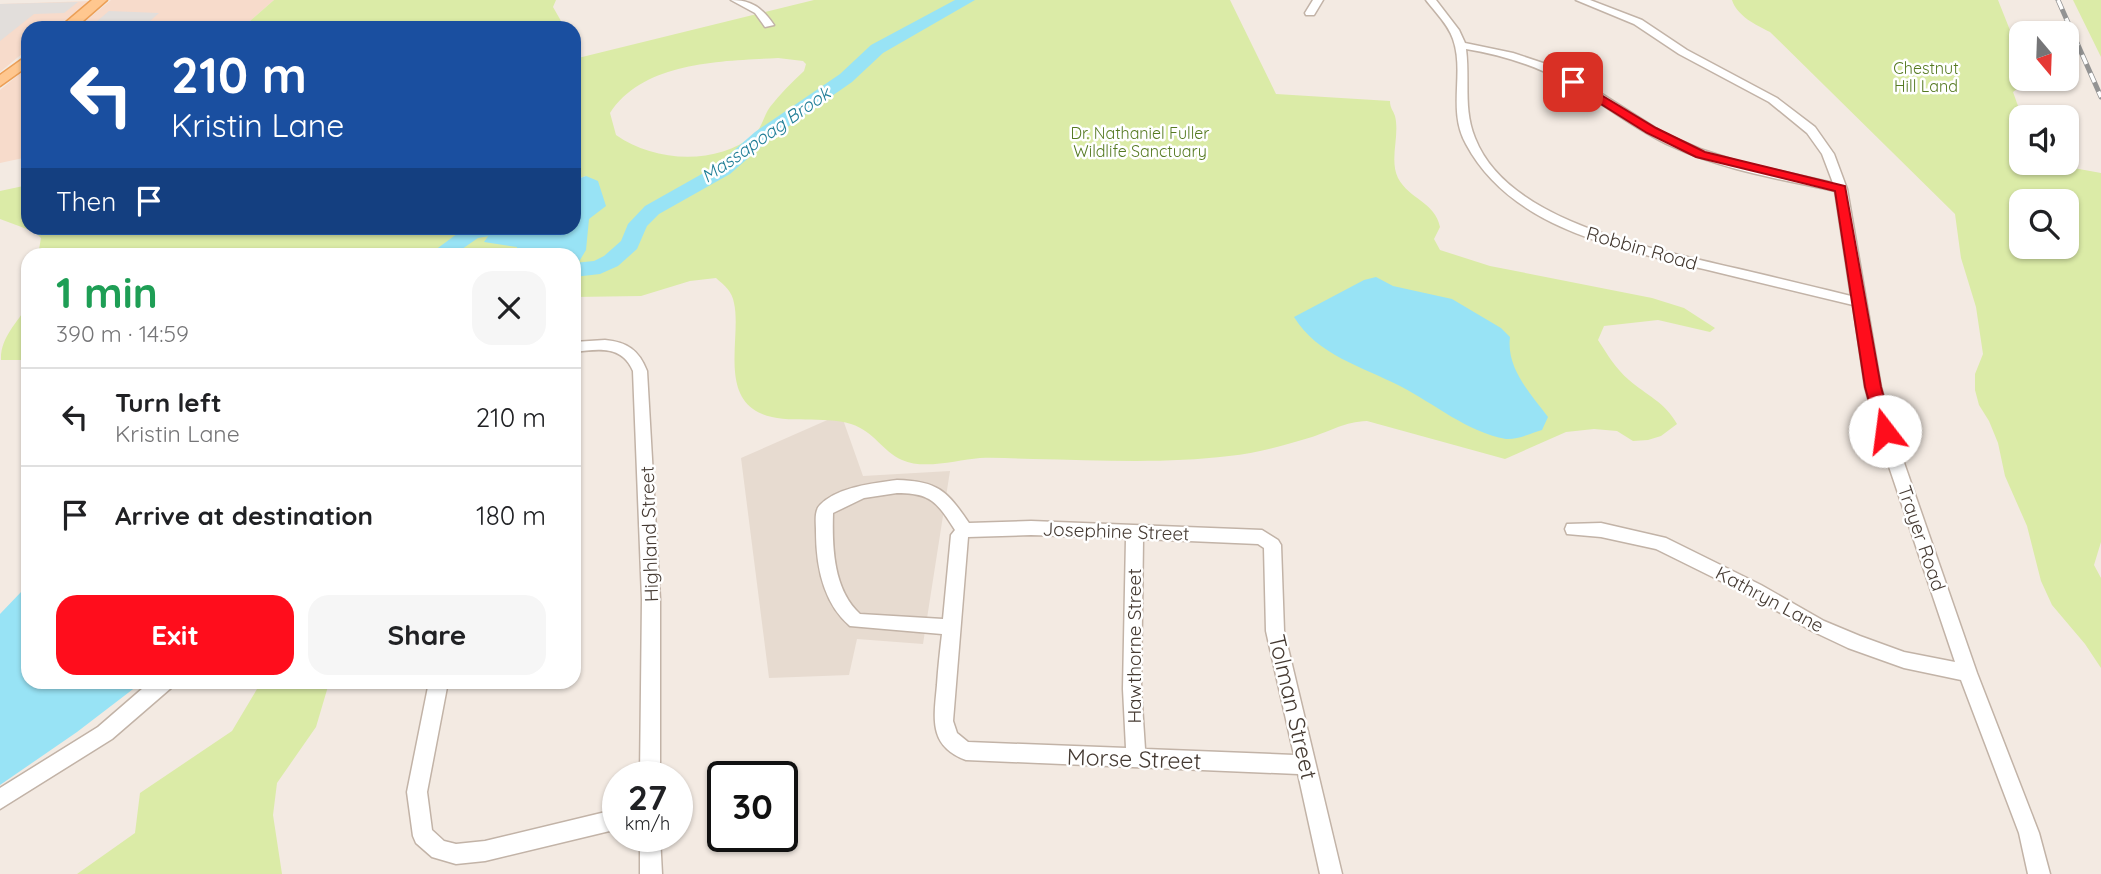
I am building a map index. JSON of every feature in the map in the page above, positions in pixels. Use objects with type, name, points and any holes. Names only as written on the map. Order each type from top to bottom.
[{"type":"main road","points":[[74,21],[100,0]]},
{"type":"main road","points":[[0,82],[21,65]]},
{"type":"street","points":[[736,0],[759,10],[769,25]]},
{"type":"street","points":[[1310,13],[1318,0]]},
{"type":"street","points":[[1431,0],[1456,33],[1460,45],[1504,52],[1540,65],[1587,90],[1651,131],[1701,154],[1841,188]]},
{"type":"street","name":"Trayer Road","points":[[1581,0],[1638,22],[1683,52],[1773,100],[1811,130],[1828,154],[1841,188],[1873,387],[1885,431],[1968,673],[2029,833],[2039,874]]},
{"type":"street","name":"Robbin Road","points":[[1460,45],[1462,114],[1473,148],[1481,162],[1519,197],[1581,231],[1616,244],[1858,302]]},
{"type":"street","name":"Highland Street","points":[[581,347],[608,345],[624,348],[635,357],[640,371],[652,599],[650,761]]},
{"type":"street","points":[[908,486],[928,489],[939,495],[964,530],[960,535],[950,627],[856,621],[840,608],[825,545],[825,510],[832,504],[864,492],[908,486]]},
{"type":"street","name":"Josephine Street","points":[[964,530],[1031,528],[1262,537],[1268,540]]},
{"type":"street","name":"Kathryn Lane","points":[[1573,530],[1601,530],[1660,542],[1755,590],[1818,626],[1854,642],[1904,660],[1968,673]]},
{"type":"street","name":"Hawthorne Street","points":[[1135,533],[1132,689],[1136,760]]},
{"type":"street","name":"Tolman Street","points":[[1268,540],[1272,545],[1275,631],[1331,874]]},
{"type":"street","name":"Morse Street","points":[[950,627],[943,720],[946,736],[962,749],[1136,760],[1306,765]]},
{"type":"street","points":[[0,799],[105,733],[156,689]]},
{"type":"street","points":[[438,689],[417,792],[423,836],[439,850],[456,854],[485,851],[602,823]]},
{"type":"street","points":[[650,852],[651,874]]},
{"type":"shaded area","points":[[111,0],[274,0],[250,21],[86,21]]},
{"type":"shaded area","points":[[91,1],[64,21],[21,21],[21,55],[0,72],[0,4]]},
{"type":"shaded area","points":[[78,2],[64,13],[34,14],[21,21],[21,24],[0,41],[0,4]]},
{"type":"shaded area","points":[[109,11],[159,13],[150,21],[97,21]]},
{"type":"shaded area","points":[[21,73],[21,158],[0,163],[0,90]]},
{"type":"shaded area","points":[[841,414],[863,476],[950,471],[923,644],[857,639],[849,675],[769,678],[741,458]]},
{"type":"green space","points":[[274,0],[556,0],[553,7],[561,21],[250,21]]},
{"type":"green space","name":"Dr. Nathaniel Fuller Wildlife Sanctuary","points":[[814,0],[1230,0],[1276,94],[1390,101],[1396,124],[1395,171],[1408,191],[1427,206],[1437,219],[1440,227],[1434,239],[1440,250],[1490,266],[1652,298],[1684,308],[1715,328],[1710,332],[1658,320],[1604,326],[1598,340],[1612,361],[1629,380],[1667,410],[1677,424],[1661,436],[1648,440],[1633,441],[1617,431],[1594,429],[1566,432],[1505,459],[1367,421],[1240,455],[1131,461],[987,458],[920,464],[895,456],[866,432],[851,424],[774,418],[753,409],[744,399],[735,374],[736,315],[733,299],[728,289],[716,278],[690,281],[641,296],[581,297],[581,248],[39,248],[41,238],[38,235],[581,235],[581,198],[586,176],[581,178],[581,57]],"holes":[[[778,58],[803,61],[806,64],[804,71],[770,107],[757,132],[739,145],[722,152],[704,156],[666,155],[648,151],[616,135],[610,113],[625,96],[643,83],[663,74],[686,67],[733,61]]]},
{"type":"green space","name":"Chestnut Hill Land","points":[[1732,0],[1998,0],[2009,28],[2009,91],[2014,91],[2018,105],[2009,105],[2009,175],[2079,175],[2079,169],[2101,173],[2101,542],[2094,565],[2101,578],[2101,668],[2085,644],[2052,605],[2041,581],[2027,526],[2005,476],[1998,443],[1979,405],[1975,374],[1983,354],[1976,307],[1961,258],[1955,214],[1770,32],[1738,11]]},
{"type":"green space","points":[[2073,0],[2101,0],[2101,57]]},
{"type":"green space","points":[[21,186],[21,227],[0,219],[0,191]]},
{"type":"green space","points":[[21,315],[21,360],[1,360],[3,345]]},
{"type":"green space","points":[[257,689],[327,689],[316,727],[277,783],[273,815],[282,874],[77,874],[135,833],[140,793],[232,731]]},
{"type":"water","points":[[586,176],[598,181],[606,206],[589,219],[586,250],[581,258],[581,248],[517,248],[484,242],[489,235],[581,235],[581,178]]},
{"type":"water","points":[[1376,277],[1393,286],[1452,299],[1501,328],[1510,337],[1512,360],[1521,380],[1548,417],[1542,430],[1506,439],[1478,430],[1400,386],[1328,351],[1304,330],[1294,317],[1364,280]]},
{"type":"water","points":[[21,592],[21,689],[133,689],[0,785],[0,614]]},
{"type":"waterway","name":"Massapoag Brook","points":[[581,271],[600,267],[611,261],[630,244],[638,224],[652,210],[723,170],[762,136],[846,78],[877,49],[967,0]]},
{"type":"waterway","name":"Massapoag Brook","points":[[449,248],[468,235]]},
{"type":"railway","points":[[2058,0],[2101,97]]},
{"type":"route","points":[[1573,82],[1651,131],[1701,154],[1766,172],[1841,188],[1873,387],[1885,431]]}]
